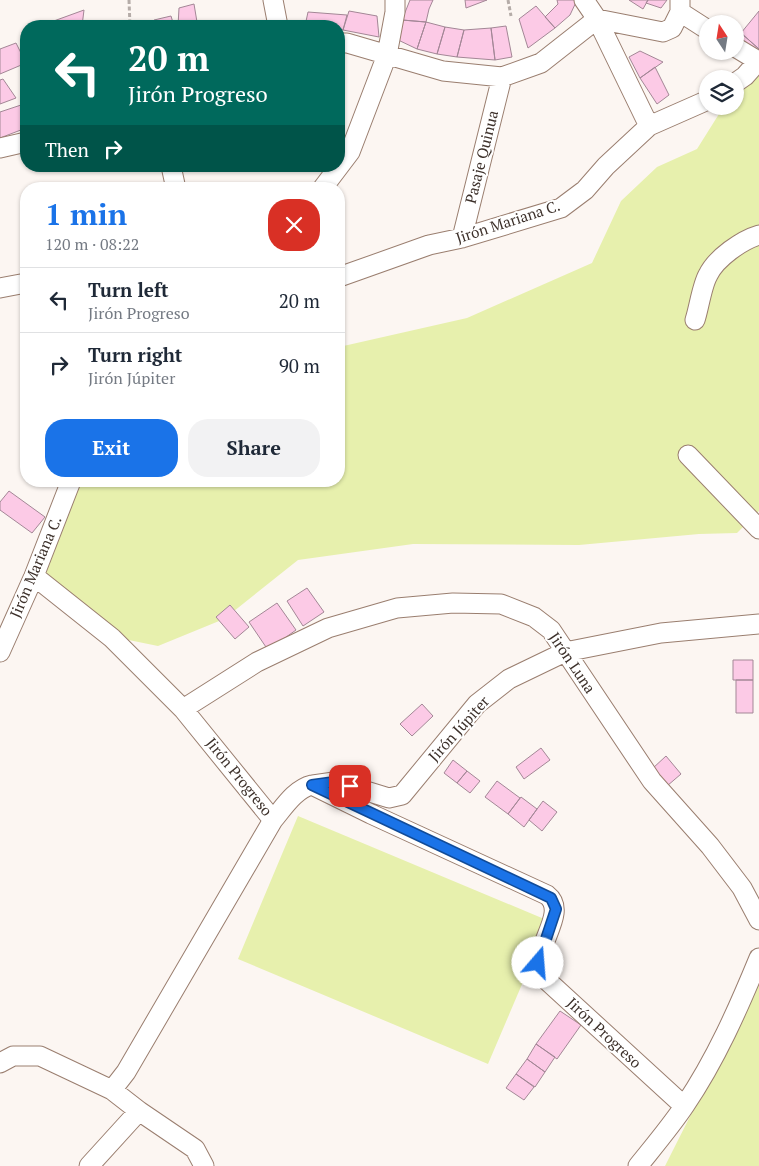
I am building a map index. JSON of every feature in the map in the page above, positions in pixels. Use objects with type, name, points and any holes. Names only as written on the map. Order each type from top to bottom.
[{"type":"street","points":[[273,0],[277,20]]},
{"type":"street","points":[[345,159],[350,152],[387,55],[395,12],[395,0]]},
{"type":"street","points":[[584,0],[597,19],[649,126]]},
{"type":"street","points":[[345,43],[443,71],[502,77],[541,62],[597,19],[662,32],[672,28],[680,6],[699,22]]},
{"type":"street","points":[[744,52],[758,61],[744,77]]},
{"type":"street","name":"Pasaje Quinua","points":[[462,238],[502,77]]},
{"type":"street","name":"Jirón Mariana C.","points":[[345,275],[429,245],[462,238],[561,208],[585,190],[606,166],[649,126],[699,104]]},
{"type":"street","points":[[0,148],[20,143]]},
{"type":"street","points":[[327,182],[335,172]]},
{"type":"street","points":[[695,320],[708,275],[736,246],[749,238],[759,235]]},
{"type":"street","points":[[0,288],[20,284]]},
{"type":"street","points":[[688,455],[759,529]]},
{"type":"street","name":"Jirón Mariana C.","points":[[0,652],[34,576],[69,487]]},
{"type":"street","name":"Jirón Progreso","points":[[34,576],[112,638],[183,709],[272,820],[304,787],[312,785],[551,898],[556,909],[538,963],[541,975],[684,1106]]},
{"type":"street","name":"Jirón Luna","points":[[183,709],[257,662],[319,632],[397,608],[452,603],[501,604],[534,616],[551,630],[652,781],[710,846],[742,888],[759,920]]},
{"type":"street","name":"Jirón Júpiter","points":[[312,785],[334,782],[389,798],[402,795],[478,704],[509,679],[565,652],[661,633],[759,624]]},
{"type":"street","points":[[112,1090],[126,1072],[272,820]]},
{"type":"street","points":[[638,1166],[684,1106],[719,1050],[744,997],[759,958]]},
{"type":"street","points":[[0,1063],[13,1056],[40,1056],[112,1090],[195,1149],[204,1166]]},
{"type":"street","points":[[88,1166],[139,1111]]},
{"type":"path","points":[[129,0],[130,20]]},
{"type":"path","points":[[508,0],[511,16]]},
{"type":"green space","points":[[759,62],[759,511],[737,533],[699,534],[579,545],[413,544],[298,560],[224,619],[158,646],[109,636],[43,586],[55,511],[73,487],[345,487],[345,346],[467,318],[592,263],[621,201],[657,167],[697,149],[718,115],[744,115],[744,81]]},
{"type":"green space","points":[[298,816],[549,921],[488,1064],[238,959]]},
{"type":"green space","points":[[759,983],[759,1166],[665,1166],[730,1037]]},
{"type":"building","points":[[410,0],[433,0],[426,22],[402,20]]},
{"type":"building","points":[[465,0],[487,0],[466,8]]},
{"type":"building","points":[[557,0],[577,0],[570,15],[555,28],[545,17],[558,4]]},
{"type":"building","points":[[629,0],[648,0],[643,9]]},
{"type":"building","points":[[648,0],[667,0],[661,8],[646,3]]},
{"type":"building","points":[[194,4],[197,20],[178,20],[179,8]]},
{"type":"building","points":[[536,6],[555,28],[528,48],[519,19]]},
{"type":"building","points":[[84,10],[83,20],[56,20]]},
{"type":"building","points":[[349,11],[377,16],[379,37],[345,30]]},
{"type":"building","points":[[759,11],[759,49],[744,36],[744,29]]},
{"type":"building","points":[[308,12],[347,15],[345,22],[345,20],[306,20]]},
{"type":"building","points":[[171,16],[172,20],[154,20]]},
{"type":"building","points":[[402,20],[426,22],[417,49],[394,38]]},
{"type":"building","points":[[426,22],[445,27],[437,54],[417,49]]},
{"type":"building","points":[[506,26],[512,57],[495,60],[491,28]]},
{"type":"building","points":[[445,27],[464,30],[457,57],[437,54]]},
{"type":"building","points":[[491,28],[495,60],[457,57],[464,30]]},
{"type":"building","points":[[744,36],[759,49],[747,51],[744,48]]},
{"type":"building","points":[[16,43],[20,51],[20,66],[0,74],[0,49]]},
{"type":"building","points":[[640,51],[663,62],[640,78],[629,57]]},
{"type":"building","points":[[655,67],[669,95],[657,104],[640,78]]},
{"type":"building","points":[[3,79],[16,98],[0,104],[0,80]]},
{"type":"building","points":[[20,105],[20,130],[0,138],[0,112]]},
{"type":"building","points":[[9,491],[45,517],[32,533],[0,510],[0,502]]},
{"type":"building","points":[[307,588],[324,612],[303,626],[287,601]]},
{"type":"building","points":[[277,603],[296,630],[268,650],[249,622]]},
{"type":"building","points":[[230,605],[249,627],[235,639],[216,617]]},
{"type":"building","points":[[733,660],[753,660],[753,680],[733,680]]},
{"type":"building","points":[[736,680],[753,680],[753,713],[736,713]]},
{"type":"building","points":[[422,704],[433,716],[412,736],[400,724]]},
{"type":"building","points":[[541,748],[550,760],[524,779],[516,767]]},
{"type":"building","points":[[666,756],[681,774],[667,786],[652,769]]},
{"type":"building","points":[[453,760],[467,771],[457,783],[444,773]]},
{"type":"building","points":[[467,771],[480,781],[470,793],[457,783]]},
{"type":"building","points":[[497,781],[520,798],[508,814],[485,797]]},
{"type":"building","points":[[521,797],[537,809],[524,827],[508,814]]},
{"type":"building","points":[[543,801],[557,812],[542,831],[529,820]]},
{"type":"building","points":[[560,1011],[581,1025],[557,1059],[536,1044]]},
{"type":"building","points":[[536,1044],[555,1057],[545,1072],[527,1059]]},
{"type":"building","points":[[527,1059],[545,1072],[535,1087],[516,1074]]},
{"type":"building","points":[[516,1074],[534,1087],[524,1100],[506,1088]]},
{"type":"route","points":[[350,786],[334,782],[312,785],[551,898],[556,909],[538,963]]}]
